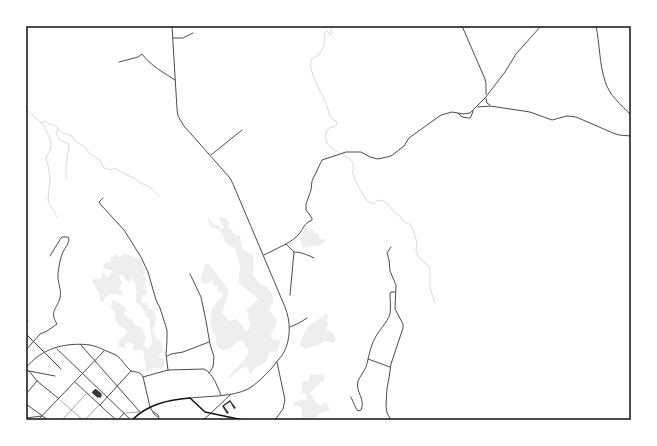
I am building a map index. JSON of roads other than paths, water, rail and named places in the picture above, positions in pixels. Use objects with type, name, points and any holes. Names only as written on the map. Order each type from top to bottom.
[{"type":"main road","points":[[132,420],[140,412],[168,401],[190,398],[205,412],[243,420]]},
{"type":"street","points":[[172,26],[178,116],[184,126],[234,184],[288,315],[289,327],[288,343],[285,349],[277,362],[256,384],[248,389],[231,394],[190,398]]},
{"type":"street","points":[[462,26],[485,79],[486,99],[490,106]]},
{"type":"street","points":[[458,113],[462,117],[469,118],[471,116],[476,107],[505,72],[516,54],[541,26]]},
{"type":"street","points":[[596,26],[605,82],[616,100],[631,115]]},
{"type":"street","points":[[173,38],[183,38],[193,33]]},
{"type":"street","points":[[119,62],[138,57],[142,54],[160,71],[176,81]]},
{"type":"street","points":[[476,107],[490,106],[530,112],[552,120],[567,116],[576,117],[613,133],[631,136]]},
{"type":"street","points":[[263,255],[295,238],[301,233],[305,223],[312,220],[306,210],[306,204],[312,181],[322,160],[346,152],[361,152],[378,159],[391,156],[404,146],[409,138],[441,115],[448,112],[463,114],[470,113],[474,110]]},
{"type":"street","points":[[210,156],[242,130]]},
{"type":"street","points":[[103,198],[99,202],[124,230],[141,257],[148,272],[167,330],[166,354],[168,370]]},
{"type":"street","points":[[26,350],[40,334],[57,324],[53,313],[60,297],[58,272],[63,253],[68,244],[68,237],[61,238],[50,256]]},
{"type":"street","points":[[286,244],[294,252],[307,254],[314,258]]},
{"type":"street","points":[[391,247],[387,253],[390,271],[396,286],[395,309],[404,328],[390,367],[386,402],[387,413],[391,420]]},
{"type":"street","points":[[290,295],[294,252]]},
{"type":"street","points":[[190,274],[201,297],[209,342],[214,357],[213,367],[209,372]]},
{"type":"street","points":[[351,397],[356,409],[358,411],[361,410],[362,401],[357,387],[358,380],[365,368],[375,337],[390,313],[390,293],[395,292]]},
{"type":"street","points":[[289,327],[307,318]]},
{"type":"street","points":[[26,334],[61,369]]},
{"type":"street","points":[[167,356],[183,352],[209,342]]},
{"type":"street","points":[[83,420],[37,381],[26,369],[35,358],[49,349],[74,344],[89,345],[111,352],[131,371],[142,374],[150,408],[161,420]]},
{"type":"street","points":[[81,345],[140,412]]},
{"type":"street","points":[[56,348],[132,420]]},
{"type":"street","points":[[38,420],[105,350]]},
{"type":"street","points":[[368,359],[390,367]]},
{"type":"street","points":[[275,420],[283,409],[285,400],[277,362]]},
{"type":"street","points":[[143,377],[168,370],[207,370],[221,395]]},
{"type":"street","points":[[29,371],[55,376]]},
{"type":"street","points":[[85,420],[131,371]]},
{"type":"street","points":[[26,394],[37,381]]},
{"type":"street","points":[[75,382],[117,420],[124,413],[140,412]]},
{"type":"street","points":[[62,420],[87,393]]},
{"type":"street","points":[[203,420],[231,394]]},
{"type":"street","points":[[195,402],[197,397]]},
{"type":"street","points":[[26,404],[48,420]]},
{"type":"street","points":[[26,418],[43,416]]},
{"type":"waterway","points":[[330,26],[332,34],[330,35],[327,31],[324,34],[324,46],[319,54],[311,60],[314,78],[326,103],[330,116],[336,121],[337,124],[327,131],[327,142],[330,147],[353,163],[354,176],[361,191],[368,201],[374,204],[378,200],[383,201],[388,204],[403,221],[411,225],[417,242],[416,251],[418,257],[430,267],[430,288],[435,303]]},
{"type":"waterway","points":[[26,109],[41,123],[46,121],[49,124],[58,127],[56,134],[60,140],[69,144],[66,179]]},
{"type":"waterway","points":[[41,123],[48,134],[51,144],[46,158],[50,178],[48,200],[57,217]]},
{"type":"waterway","points":[[58,129],[63,133],[72,136],[74,140],[86,148],[89,153],[99,159],[104,168],[111,170],[114,168],[134,178],[152,189],[159,196]]}]
